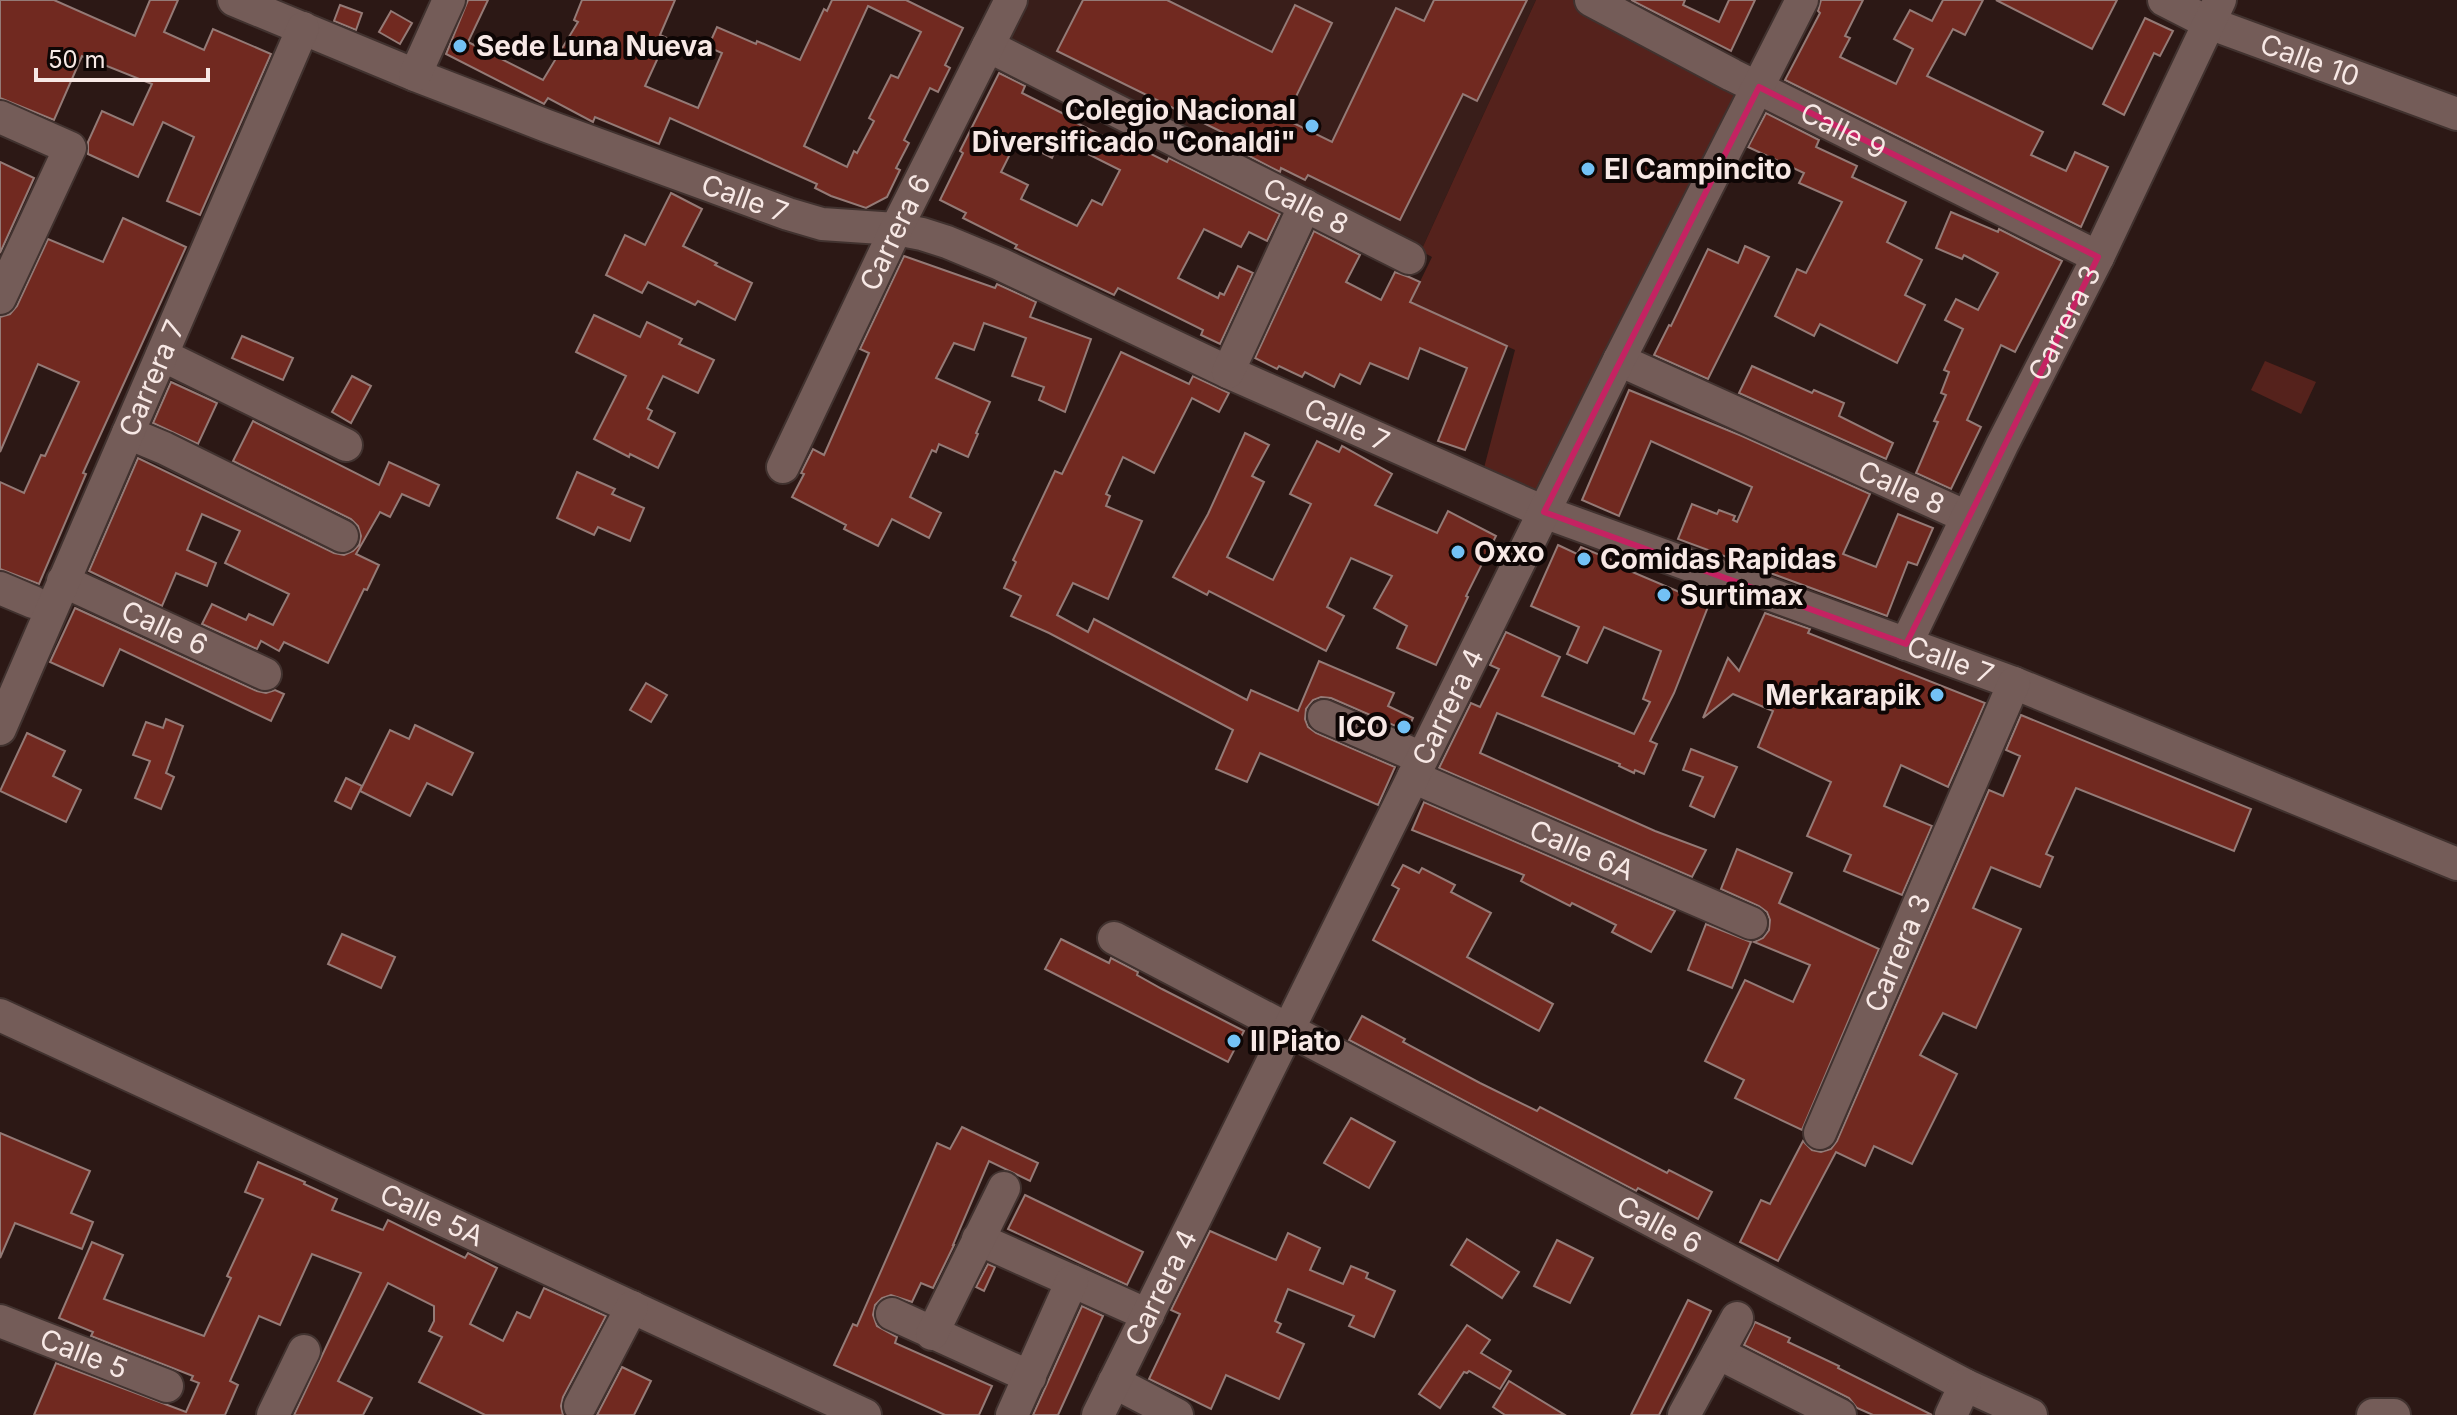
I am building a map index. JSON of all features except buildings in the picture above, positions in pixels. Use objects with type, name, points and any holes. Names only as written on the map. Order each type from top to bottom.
[{"type":"street","name":"Calle 7","points":[[234,0],[547,126],[788,214],[822,224],[922,234],[1000,264],[1228,372],[1544,512],[2014,683],[2457,864]]},
{"type":"street","points":[[415,75],[449,0]]},
{"type":"street","name":"Carrera 6","points":[[783,467],[896,229],[1011,0]]},
{"type":"street","name":"Calle 9","points":[[1591,0],[2098,257]]},
{"type":"street","name":"Carrera 4","points":[[1098,1415],[1619,360],[1802,0]]},
{"type":"street","name":"Calle 10","points":[[2164,0],[2214,12],[2457,114]]},
{"type":"street","name":"Carrera 3","points":[[1906,644],[2098,257],[2214,12]]},
{"type":"street","name":"Carrera 7","points":[[0,729],[303,28]]},
{"type":"street","name":"Calle 8","points":[[988,46],[1409,258]]},
{"type":"street","points":[[0,117],[65,157]]},
{"type":"street","points":[[0,140],[65,157]]},
{"type":"street","points":[[0,298],[65,157]]},
{"type":"street","points":[[1228,372],[1305,205]]},
{"type":"street","points":[[162,355],[346,445]]},
{"type":"street","name":"Calle 8","points":[[1619,360],[1967,517]]},
{"type":"street","points":[[128,433],[342,536]]},
{"type":"street","name":"Calle 6","points":[[63,581],[265,674]]},
{"type":"street","points":[[0,588],[33,602]]},
{"type":"street","name":"Carrera 3","points":[[1820,1133],[2014,683]]},
{"type":"street","points":[[1324,716],[1418,768]]},
{"type":"street","name":"Calle 6A","points":[[1418,768],[1751,923]]},
{"type":"street","name":"Calle 6","points":[[1114,938],[1965,1385],[1992,1407],[2031,1415]]},
{"type":"street","name":"Calle 5A","points":[[0,1015],[865,1415]]},
{"type":"street","points":[[932,1334],[1004,1188]]},
{"type":"street","points":[[978,1239],[1148,1315]]},
{"type":"street","points":[[1012,1415],[1072,1281]]},
{"type":"street","points":[[580,1406],[632,1307]]},
{"type":"street","points":[[892,1314],[1030,1377]]},
{"type":"street","points":[[1684,1415],[1737,1318]]},
{"type":"street","name":"Calle 5","points":[[0,1321],[167,1386]]},
{"type":"street","points":[[273,1415],[304,1351]]},
{"type":"street","points":[[1718,1353],[1840,1415]]},
{"type":"street","points":[[1114,1382],[1177,1415]]},
{"type":"street","points":[[1951,1415],[1965,1385]]},
{"type":"street","points":[[2373,1415],[2394,1415]]},
{"type":"highlighted area","points":[[1759,87],[2098,257],[1906,644],[1544,512]]},
{"type":"shaded area","name":"Colegio Nacional Diversificado \"Conaldi\"","points":[[1011,0],[1536,0],[1421,251],[988,46]]},
{"type":"shaded area","name":"El Campincito","points":[[1536,0],[1591,0],[1759,87],[1544,512],[1480,483],[1515,350],[1410,302],[1432,257],[1421,251]]},
{"type":"shaded area","points":[[2265,361],[2316,382],[2301,414],[2251,390]]},
{"type":"place","name":"Sede Luna Nueva","points":[[460,46]]},
{"type":"place","name":"Colegio Nacional Diversificado \"Conaldi\"","points":[[1312,126]]},
{"type":"place","name":"El Campincito","points":[[1588,169]]},
{"type":"place","name":"Oxxo","points":[[1458,552]]},
{"type":"place","name":"Comidas Rapidas","points":[[1584,559]]},
{"type":"place","name":"Surtimax","points":[[1664,595]]},
{"type":"place","name":"Merkarapik","points":[[1937,695]]},
{"type":"place","name":"ICO","points":[[1404,727]]},
{"type":"place","name":"Il Piato","points":[[1234,1041]]}]
